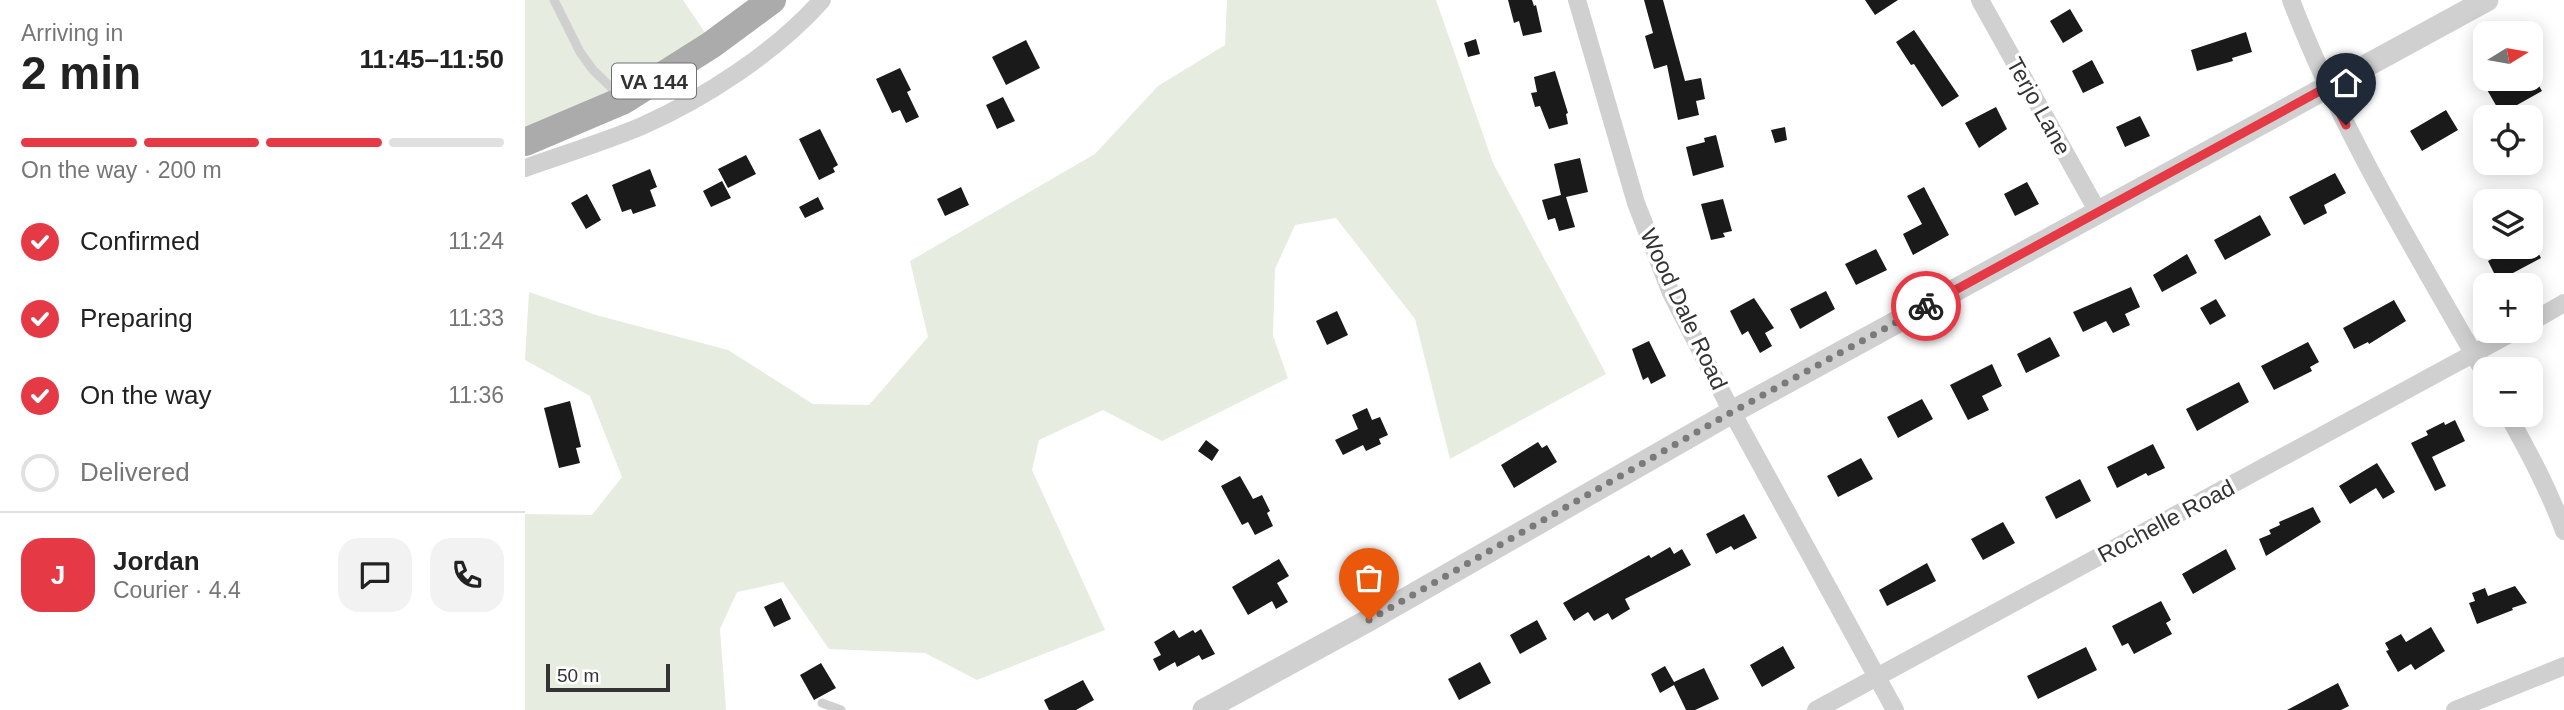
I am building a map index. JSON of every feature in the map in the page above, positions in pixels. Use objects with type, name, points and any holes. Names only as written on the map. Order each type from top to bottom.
[{"type":"main road","name":"VA 144","points":[[525,142],[624,100],[711,45],[772,0]]},
{"type":"street","name":"VA 144","points":[[525,168],[642,125],[737,74],[809,15],[822,0]]},
{"type":"street","name":"Wood Dale Road","points":[[1577,0],[1633,190],[1653,248],[1692,337],[1895,710]]},
{"type":"street","name":"Terjo Lane","points":[[1980,0],[2098,212]]},
{"type":"street","points":[[2291,0],[2346,125],[2476,357]]},
{"type":"street","points":[[1204,710],[1369,620],[1732,412],[2487,0]]},
{"type":"street","points":[[624,100],[642,125]]},
{"type":"street","points":[[2543,315],[2564,303]]},
{"type":"street","name":"Rochelle Road","points":[[1816,710],[2494,343]]},
{"type":"street","points":[[2515,427],[2554,503],[2564,531]]},
{"type":"street","points":[[2455,710],[2564,666]]},
{"type":"lane","points":[[554,0],[580,52],[593,70],[624,100]]},
{"type":"lane","points":[[822,703],[841,710]]},
{"type":"shaded area","points":[[525,0],[683,0],[710,40],[525,140]]},
{"type":"shaded area","points":[[1227,0],[1436,0],[1493,163],[1606,374],[1450,459],[1415,319],[1336,218],[1295,225],[1275,269],[1273,336],[1288,378],[1162,441],[1103,410],[1039,440],[1032,470],[1105,630],[977,680],[925,653],[829,649],[783,582],[737,592],[720,629],[726,710],[525,710],[525,514],[592,515],[622,477],[590,396],[525,360],[529,292],[596,315],[728,350],[813,404],[869,405],[928,337],[910,261],[1095,154],[1158,86],[1225,45]]},
{"type":"building","points":[[1508,0],[1532,0],[1534,6],[1536,5],[1542,32],[1523,36],[1519,21],[1514,23]]},
{"type":"building","points":[[1644,0],[1663,0],[1685,81],[1701,78],[1705,99],[1696,101],[1699,115],[1678,120],[1667,65],[1654,69],[1645,36],[1653,33]]},
{"type":"building","points":[[1865,0],[1898,0],[1875,15]]},
{"type":"building","points":[[2070,9],[2083,31],[2063,43],[2050,21]]},
{"type":"building","points":[[1914,30],[1959,96],[1942,107],[1896,42]]},
{"type":"building","points":[[2246,32],[2252,52],[2232,58],[2233,61],[2197,71],[2191,50]]},
{"type":"building","points":[[1476,39],[1480,54],[1468,57],[1464,43]]},
{"type":"building","points":[[1026,40],[1040,68],[1006,85],[992,57]]},
{"type":"building","points":[[2092,60],[2104,83],[2083,93],[2072,71]]},
{"type":"building","points":[[900,68],[911,90],[907,92],[919,117],[906,123],[900,110],[892,113],[876,79]]},
{"type":"building","points":[[1555,71],[1568,113],[1568,124],[1549,129],[1540,106],[1535,107],[1531,93],[1537,92],[1534,77]]},
{"type":"building","points":[[2488,91],[2542,91],[2517,105],[2496,105]]},
{"type":"building","points":[[1003,97],[1015,121],[997,129],[986,105]]},
{"type":"building","points":[[1996,107],[2007,129],[1979,148],[1965,123]]},
{"type":"building","points":[[2446,110],[2458,130],[2422,151],[2410,131]]},
{"type":"building","points":[[2140,116],[2150,136],[2125,147],[2116,127]]},
{"type":"building","points":[[1785,127],[1787,140],[1775,143],[1771,130]]},
{"type":"building","points":[[820,129],[838,165],[833,168],[835,172],[819,180],[799,139]]},
{"type":"building","points":[[1716,135],[1724,167],[1693,176],[1686,147],[1705,142],[1704,138]]},
{"type":"building","points":[[746,155],[756,174],[728,188],[718,169]]},
{"type":"building","points":[[1580,158],[1588,192],[1566,197],[1575,227],[1559,231],[1555,218],[1548,220],[1542,200],[1561,195],[1554,164]]},
{"type":"building","points":[[650,169],[657,187],[650,190],[656,206],[633,214],[631,209],[622,212],[612,185]]},
{"type":"building","points":[[2335,173],[2346,193],[2324,205],[2327,213],[2304,225],[2289,197]]},
{"type":"building","points":[[722,181],[731,198],[711,207],[703,191]]},
{"type":"building","points":[[2027,182],[2039,204],[2015,216],[2004,194]]},
{"type":"building","points":[[961,187],[969,205],[945,216],[937,199]]},
{"type":"building","points":[[1924,187],[1949,235],[1913,255],[1903,234],[1922,224],[1907,196]]},
{"type":"building","points":[[587,194],[601,220],[586,229],[571,203]]},
{"type":"building","points":[[818,197],[824,209],[805,218],[799,207]]},
{"type":"building","points":[[1723,199],[1732,231],[1723,233],[1725,237],[1711,240],[1701,204]]},
{"type":"building","points":[[2260,215],[2271,235],[2225,260],[2214,240]]},
{"type":"building","points":[[1876,249],[1887,270],[1856,285],[1845,264]]},
{"type":"building","points":[[2187,254],[2197,273],[2162,292],[2153,275]]},
{"type":"building","points":[[2539,259],[2513,273],[2494,273],[2488,261]]},
{"type":"building","points":[[2131,287],[2140,307],[2125,314],[2130,325],[2113,333],[2106,321],[2083,332],[2073,312]]},
{"type":"building","points":[[1826,291],[1835,309],[1800,329],[1790,309]]},
{"type":"building","points":[[1754,298],[1774,328],[1765,333],[1772,346],[1760,353],[1748,331],[1742,335],[1730,311]]},
{"type":"building","points":[[2216,299],[2226,316],[2210,325],[2200,308]]},
{"type":"building","points":[[2394,300],[2406,321],[2369,344],[2368,342],[2354,349],[2343,328]]},
{"type":"building","points":[[1337,311],[1348,335],[1327,345],[1316,321]]},
{"type":"building","points":[[2050,337],[2060,356],[2026,373],[2017,354]]},
{"type":"building","points":[[1649,341],[1666,376],[1651,384],[1648,377],[1643,380],[1632,349]]},
{"type":"building","points":[[2308,342],[2319,362],[2310,367],[2312,371],[2274,390],[2261,366]]},
{"type":"building","points":[[1992,364],[2002,386],[1982,396],[1989,410],[1968,420],[1950,385]]},
{"type":"building","points":[[2239,382],[2249,402],[2197,431],[2186,409]]},
{"type":"building","points":[[1922,399],[1933,419],[1898,438],[1887,417]]},
{"type":"building","points":[[570,401],[581,447],[576,448],[580,463],[559,468],[544,408]]},
{"type":"building","points":[[1367,408],[1372,420],[1380,417],[1388,435],[1379,439],[1381,444],[1366,451],[1363,445],[1343,455],[1335,440],[1358,429],[1352,415]]},
{"type":"building","points":[[2455,420],[2465,441],[2432,457],[2446,486],[2435,491],[2411,443],[2428,435],[2426,431]]},
{"type":"building","points":[[1206,440],[1219,450],[1212,461],[1198,451]]},
{"type":"building","points":[[1538,442],[1542,448],[1547,445],[1557,462],[1514,488],[1501,465]]},
{"type":"building","points":[[2153,444],[2165,468],[2148,476],[2146,473],[2117,488],[2107,467]]},
{"type":"building","points":[[1861,458],[1873,479],[1838,497],[1827,476]]},
{"type":"building","points":[[2377,463],[2395,492],[2383,499],[2376,488],[2350,504],[2339,486]]},
{"type":"building","points":[[1240,476],[1253,499],[1262,495],[1270,511],[1267,513],[1273,526],[1255,535],[1248,522],[1242,525],[1221,486]]},
{"type":"building","points":[[2080,479],[2091,501],[2056,519],[2045,497]]},
{"type":"building","points":[[2313,507],[2321,522],[2266,556],[2259,539],[2271,534],[2269,530],[2280,525],[2279,522]]},
{"type":"building","points":[[1744,514],[1757,538],[1734,550],[1731,546],[1716,554],[1706,534]]},
{"type":"building","points":[[2003,522],[2015,543],[1983,560],[1971,539]]},
{"type":"building","points":[[1670,547],[1674,554],[1682,549],[1691,565],[1625,599],[1630,609],[1612,620],[1608,613],[1594,621],[1588,612],[1574,621],[1563,603],[1649,555],[1651,558]]},
{"type":"building","points":[[2226,549],[2236,569],[2193,594],[2182,574]]},
{"type":"building","points":[[1279,559],[1289,576],[1277,583],[1288,602],[1276,609],[1272,601],[1248,615],[1232,587]]},
{"type":"building","points":[[1927,563],[1936,581],[1887,606],[1879,590]]},
{"type":"building","points":[[2515,586],[2527,603],[2477,624],[2469,603],[2475,601],[2472,593],[2485,588],[2488,596]]},
{"type":"building","points":[[781,598],[791,619],[774,627],[764,607]]},
{"type":"building","points":[[2161,601],[2171,620],[2166,623],[2172,634],[2134,654],[2128,643],[2122,646],[2112,626]]},
{"type":"building","points":[[1537,620],[1547,639],[1520,654],[1510,635]]},
{"type":"building","points":[[2431,627],[2445,651],[2415,670],[2411,664],[2398,672],[2386,651],[2389,650],[2385,643],[2401,634],[2406,642]]},
{"type":"building","points":[[1201,629],[1215,654],[1202,660],[1199,655],[1177,667],[1175,662],[1159,671],[1153,659],[1161,655],[1154,642],[1174,630],[1179,638],[1193,630],[1195,633]]},
{"type":"building","points":[[1783,646],[1795,668],[1762,687],[1750,665]]},
{"type":"building","points":[[2086,647],[2097,670],[2038,699],[2027,676]]},
{"type":"building","points":[[1480,662],[1491,683],[1459,700],[1448,679]]},
{"type":"building","points":[[821,663],[836,688],[814,700],[800,675]]},
{"type":"building","points":[[1665,666],[1674,682],[1704,668],[1719,699],[1695,710],[1686,710],[1674,685],[1660,693],[1651,674]]},
{"type":"building","points":[[1083,680],[1094,700],[1076,710],[1049,710],[1044,700]]},
{"type":"building","points":[[2338,683],[2349,706],[2341,710],[2287,710]]},
{"type":"way so far","points":[[1369,620],[1732,412],[1926,306]]},
{"type":"route","points":[[1926,306],[2327,87],[2346,125]]}]
